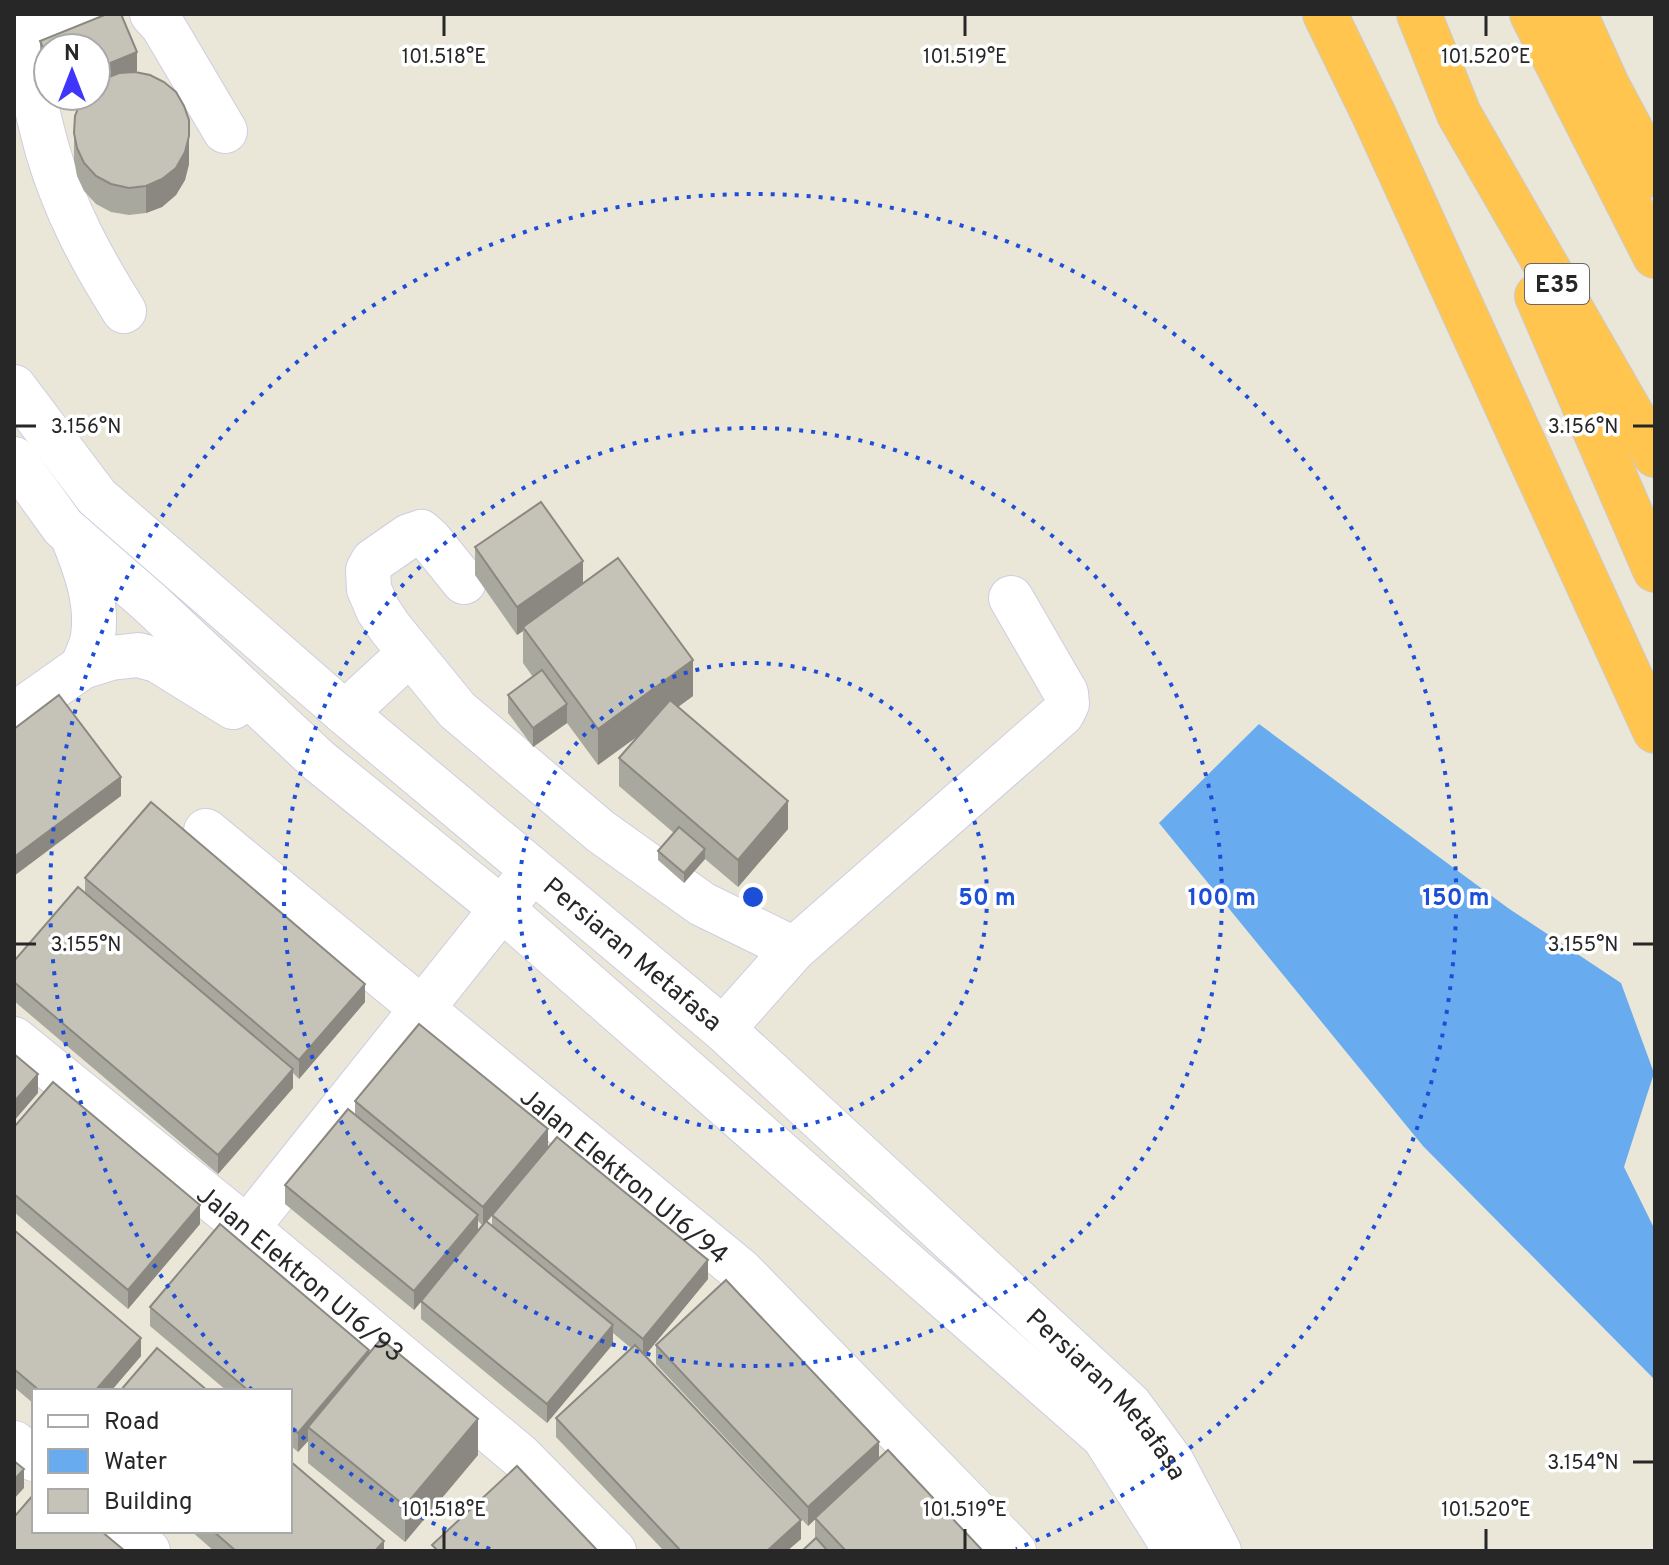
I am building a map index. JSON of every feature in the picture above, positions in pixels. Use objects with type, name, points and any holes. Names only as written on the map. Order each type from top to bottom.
[{"type":"highway","points":[[1325,14],[1655,731]]},
{"type":"highway","name":"E35","points":[[1419,14],[1459,114],[1655,455]]},
{"type":"highway","points":[[1532,14],[1655,256]]},
{"type":"highway","points":[[1575,14],[1607,85],[1655,175]]},
{"type":"highway","points":[[1459,114],[1655,570]]},
{"type":"street","points":[[95,14],[32,22],[33,86],[58,187],[89,254],[124,311]]},
{"type":"street","points":[[152,14],[163,26],[225,131]]},
{"type":"street","name":"Persiaran Metafasa","points":[[14,387],[97,497],[345,713],[723,1029],[1130,1405],[1172,1462],[1219,1551]]},
{"type":"street","name":"Persiaran Metafasa","points":[[14,459],[63,527],[149,602],[319,761],[502,909],[1104,1437],[1176,1551]]},
{"type":"street","points":[[464,582],[421,532],[409,536],[373,561],[368,570],[369,589],[378,610],[457,710],[600,831],[702,904],[794,949]]},
{"type":"street","points":[[72,535],[88,576],[94,610],[93,639],[82,667]]},
{"type":"street","points":[[723,1029],[794,949],[1062,714],[1067,704],[1066,693],[1011,598]]},
{"type":"street","points":[[345,713],[410,653]]},
{"type":"street","points":[[14,715],[82,667],[111,658],[138,655],[157,660],[319,761]]},
{"type":"street","name":"Jalan Elektron U16/94","points":[[206,831],[741,1271],[1014,1551]]},
{"type":"street","points":[[247,1228],[533,869]]},
{"type":"street","name":"Jalan Elektron U16/93","points":[[14,1039],[520,1456],[614,1551]]},
{"type":"street","points":[[14,1443],[32,1457]]},
{"type":"street","points":[[126,1533],[148,1551]]},
{"type":"water","points":[[1259,724],[1508,908],[1621,983],[1654,1073],[1624,1167],[1655,1230],[1655,1380],[1423,1146],[1159,823]]},
{"type":"building","points":[[107,14],[121,14],[137,52],[112,62],[112,32],[62,32]]},
{"type":"building","points":[[119,73],[150,75],[164,82],[176,92],[189,120],[185,152],[176,168],[146,186],[129,188],[96,176],[84,163],[77,148],[74,133],[77,112],[112,112],[112,76]]},
{"type":"building","points":[[541,502],[583,561],[517,607],[475,547]]},
{"type":"building","points":[[618,558],[693,660],[598,729],[523,627]]},
{"type":"building","points":[[542,670],[567,704],[533,728],[508,695]]},
{"type":"building","points":[[59,695],[121,777],[14,857],[14,729]]},
{"type":"building","points":[[670,700],[788,801],[738,860],[619,758]]},
{"type":"building","points":[[151,802],[365,984],[299,1060],[85,878]]},
{"type":"building","points":[[679,827],[705,849],[684,873],[658,851]]},
{"type":"building","points":[[78,887],[293,1069],[218,1155],[14,982],[14,961]]},
{"type":"building","points":[[419,1024],[548,1129],[483,1207],[355,1101]]},
{"type":"building","points":[[14,1054],[38,1074],[14,1102]]},
{"type":"building","points":[[53,1082],[200,1205],[128,1290],[14,1194],[14,1127]]},
{"type":"building","points":[[348,1109],[478,1215],[414,1291],[285,1185]]},
{"type":"building","points":[[557,1137],[708,1260],[643,1339],[492,1215]]},
{"type":"building","points":[[486,1221],[613,1325],[547,1404],[421,1301]]},
{"type":"building","points":[[220,1224],[369,1350],[298,1433],[292,1428],[292,1389],[247,1389],[150,1307]]},
{"type":"building","points":[[14,1230],[141,1338],[97,1389],[38,1389],[14,1369]]},
{"type":"building","points":[[726,1280],[879,1442],[808,1507],[656,1345]]},
{"type":"building","points":[[381,1339],[478,1419],[405,1506],[308,1427]]},
{"type":"building","points":[[635,1345],[801,1520],[767,1551],[681,1551],[556,1418]]},
{"type":"building","points":[[157,1348],[206,1389],[122,1389]]},
{"type":"building","points":[[888,1450],[983,1551],[846,1551],[815,1518]]},
{"type":"building","points":[[14,1461],[24,1469],[14,1480]]},
{"type":"building","points":[[292,1463],[384,1541],[375,1551],[236,1551],[215,1533],[292,1533]]},
{"type":"building","points":[[517,1466],[598,1551],[438,1551],[432,1545]]},
{"type":"building","points":[[32,1496],[32,1533],[103,1533],[125,1551],[14,1551],[14,1517]]},
{"type":"building","points":[[816,1538],[828,1551],[802,1551]]}]
